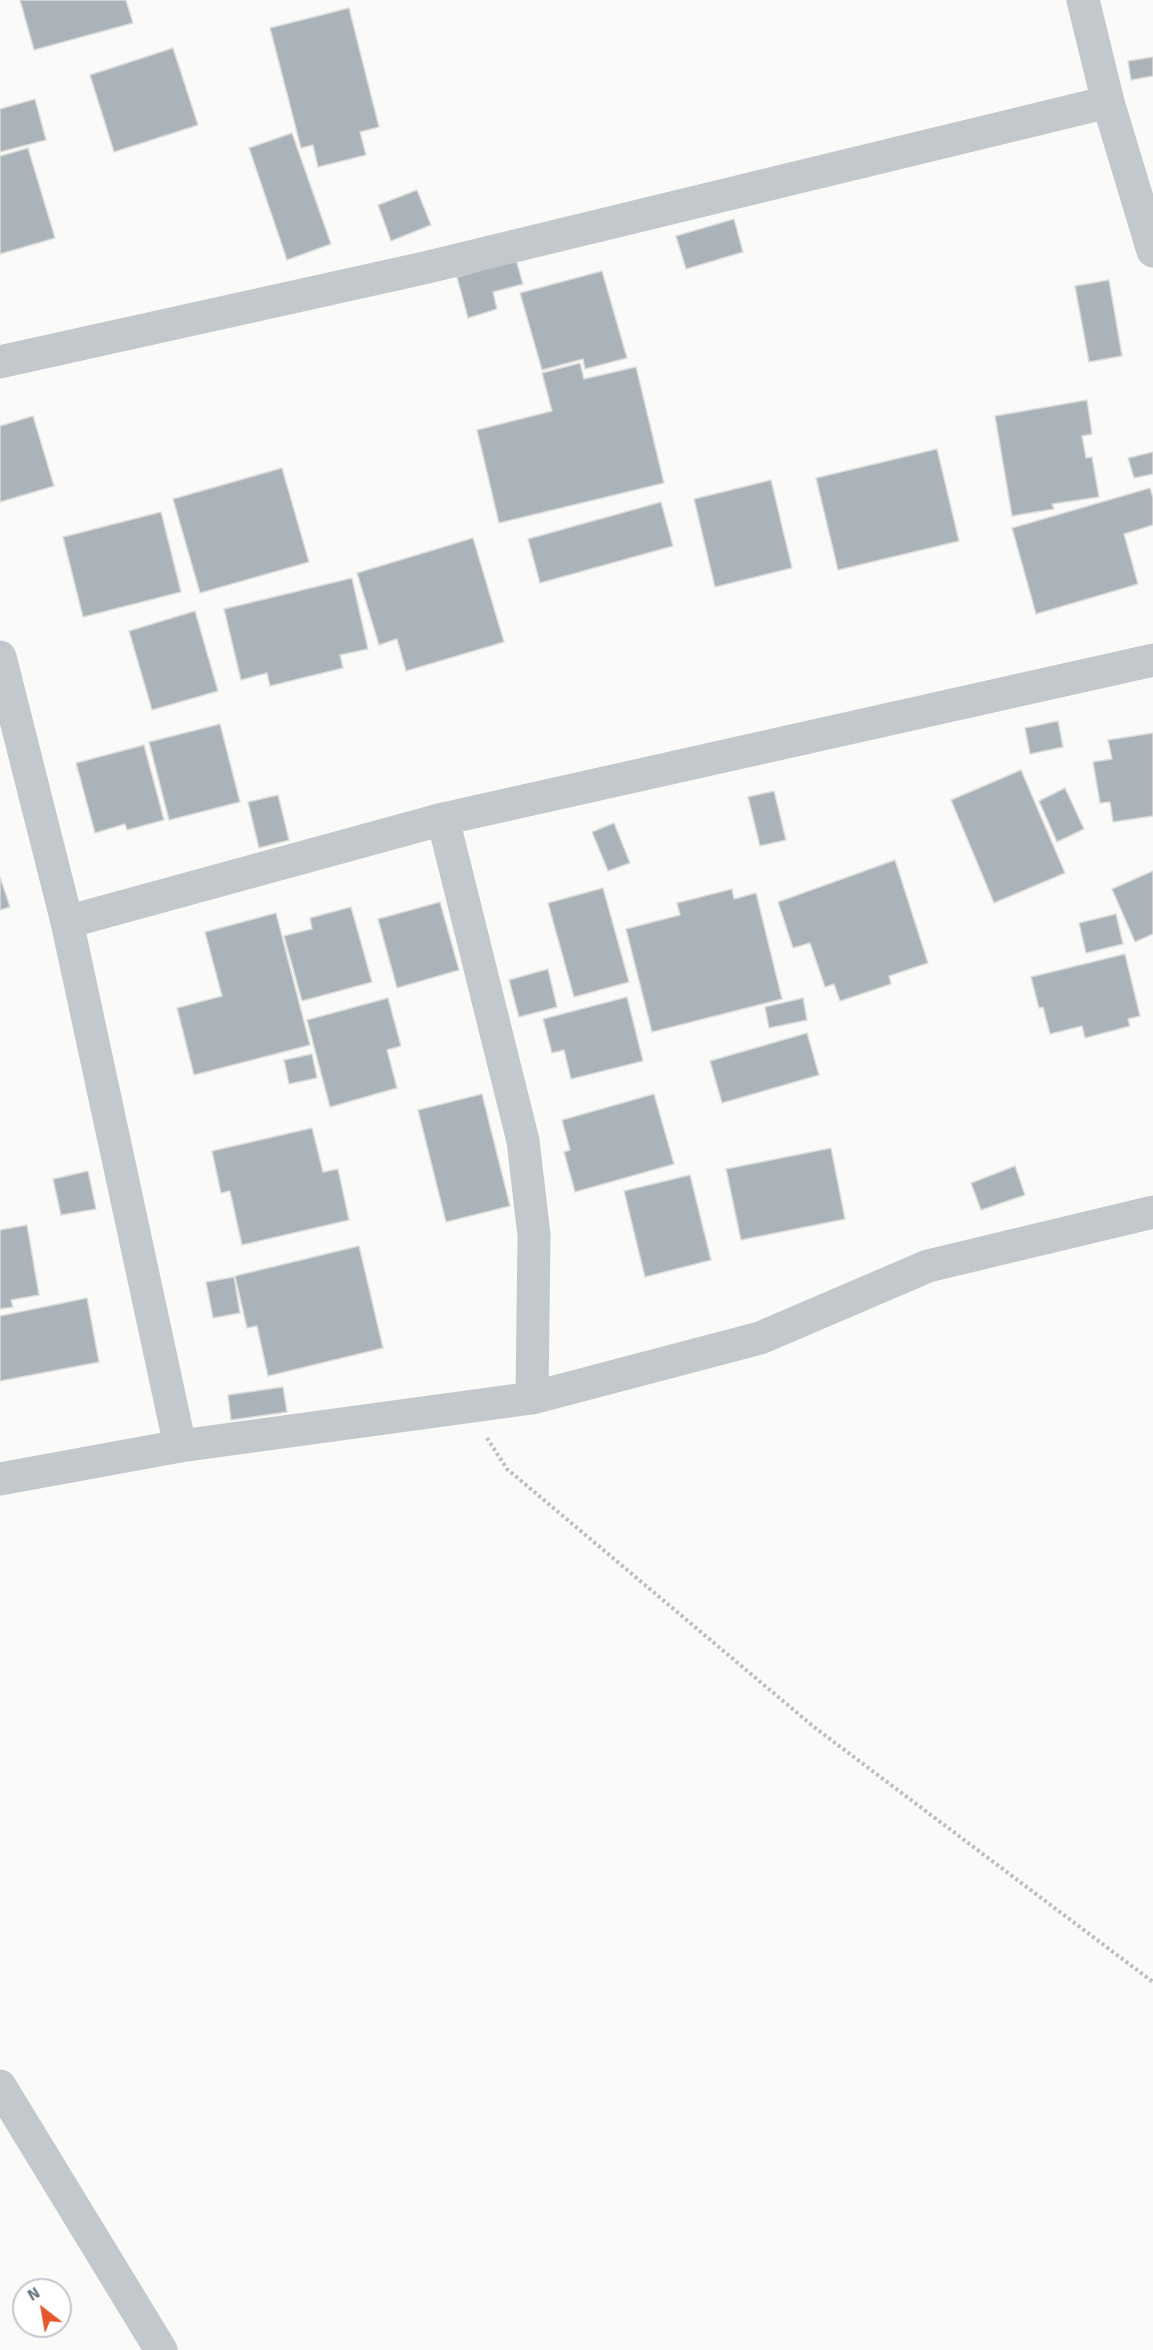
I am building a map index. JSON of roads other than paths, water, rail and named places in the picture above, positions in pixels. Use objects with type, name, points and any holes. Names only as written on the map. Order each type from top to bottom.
[{"type":"street","points":[[1083,0],[1108,102],[1153,251]]},
{"type":"street","points":[[0,362],[424,268],[1108,102]]},
{"type":"street","points":[[67,921],[443,819],[1153,660]]},
{"type":"street","points":[[2,669],[67,921],[180,1446]]},
{"type":"street","points":[[443,819],[523,1141],[534,1235],[532,1398]]},
{"type":"street","points":[[0,1479],[180,1446],[532,1398],[760,1338],[928,1266],[1153,1212]]},
{"type":"street","points":[[0,2086],[161,2350]]}]
